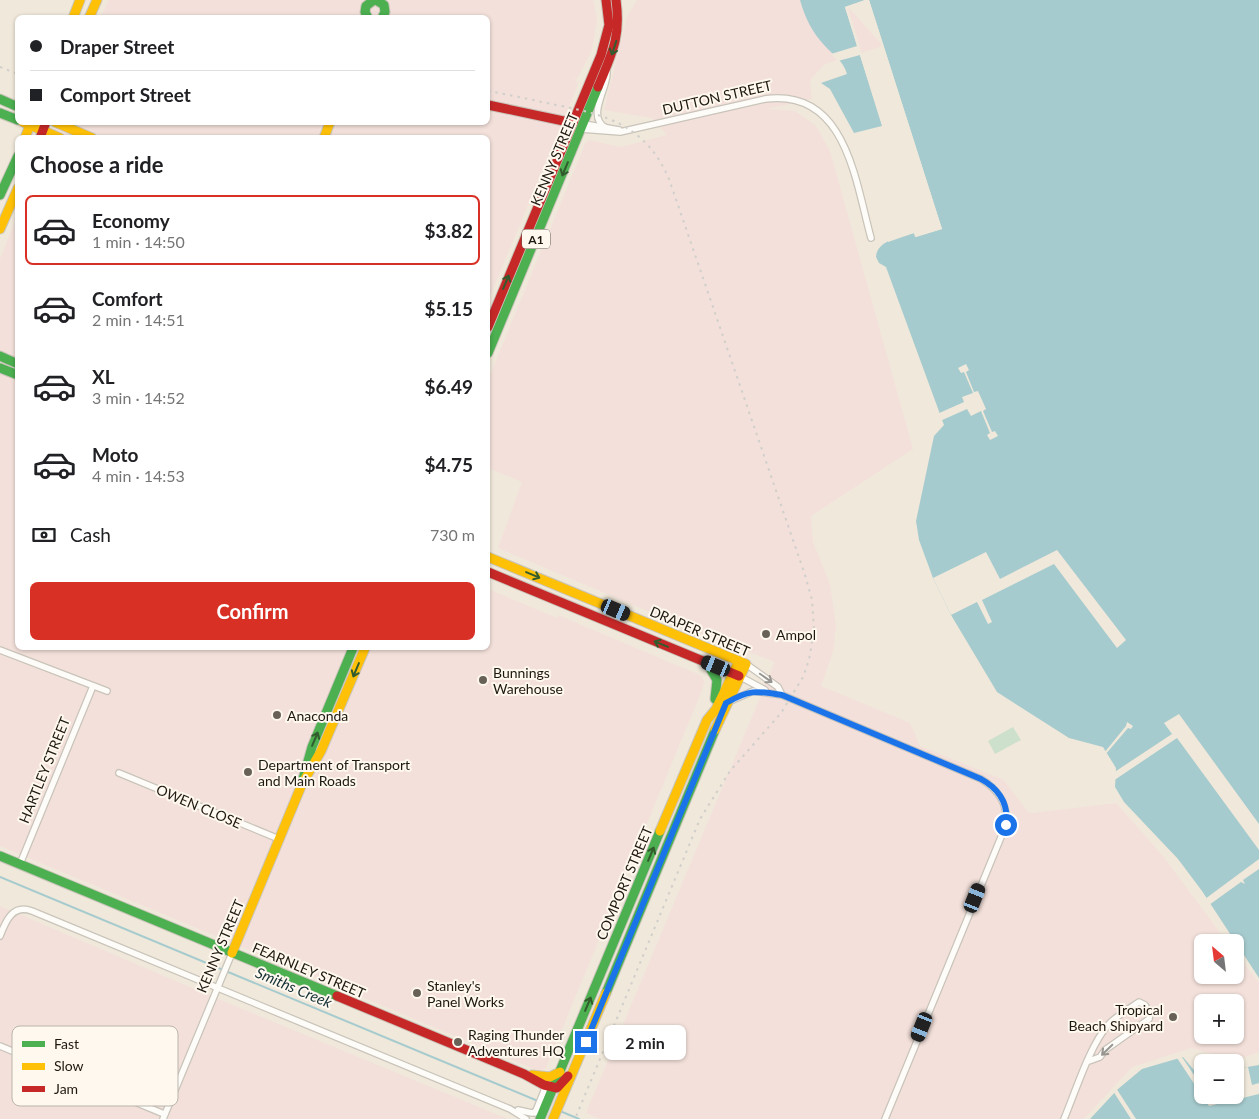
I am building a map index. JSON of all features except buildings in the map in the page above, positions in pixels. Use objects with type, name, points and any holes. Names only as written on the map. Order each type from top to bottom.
[{"type":"main road","points":[[74,15],[80,0]]},
{"type":"main road","points":[[90,15],[97,0]]},
{"type":"main road","points":[[367,15],[365,9],[373,0],[387,4]]},
{"type":"main road","name":"KENNY STREET","points":[[490,313],[573,123],[605,44],[609,18],[606,0]]},
{"type":"main road","name":"KENNY STREET","points":[[490,348],[607,69],[618,31],[617,0]]},
{"type":"main road","points":[[0,99],[15,105]]},
{"type":"main road","name":"DUTTON STREET","points":[[490,105],[573,123],[582,127]]},
{"type":"main road","points":[[0,113],[15,119]]},
{"type":"main road","points":[[30,125],[43,130]]},
{"type":"main road","points":[[62,125],[85,135]]},
{"type":"main road","points":[[0,195],[15,162]]},
{"type":"main road","points":[[0,229],[15,195]]},
{"type":"main road","points":[[490,313],[503,318]]},
{"type":"main road","points":[[0,356],[15,363]]},
{"type":"main road","points":[[0,368],[15,374]]},
{"type":"main road","name":"DRAPER STREET","points":[[490,558],[742,663]]},
{"type":"main road","name":"DRAPER STREET","points":[[490,573],[737,675]]},
{"type":"main road","name":"KENNY STREET","points":[[232,953],[302,784],[312,747],[352,650]]},
{"type":"main road","name":"KENNY STREET","points":[[302,784],[321,751],[364,650]]},
{"type":"main road","points":[[706,662],[716,676],[718,689],[707,720]]},
{"type":"main road","name":"COMPORT STREET","points":[[554,1118],[742,663]]},
{"type":"main road","name":"COMPORT STREET","points":[[540,1113],[549,1098],[548,1087],[560,1072],[707,720],[737,675]]},
{"type":"main road","name":"FEARNLEY STREET","points":[[0,856],[524,1074],[548,1087]]},
{"type":"main road","points":[[548,1087],[559,1086],[565,1080],[583,1039],[592,1027]]},
{"type":"main road","name":"FEARNLEY STREET","points":[[524,1074],[548,1078],[554,1077],[560,1072]]},
{"type":"street","points":[[606,128],[599,122],[597,112],[606,84],[607,69]]},
{"type":"street","name":"DUTTON STREET","points":[[582,127],[613,133],[629,131],[765,99],[786,97],[804,102],[822,113],[842,141],[872,238]]},
{"type":"street","name":"DUTTON STREET","points":[[582,127],[629,131]]},
{"type":"street","points":[[0,650],[106,691]]},
{"type":"street","name":"DRAPER STREET","points":[[742,663],[778,687],[782,695]]},
{"type":"street","name":"DRAPER STREET","points":[[737,675],[771,693]]},
{"type":"street","name":"HARTLEY STREET","points":[[20,864],[94,686]]},
{"type":"street","name":"DRAPER STREET","points":[[726,703],[753,691],[782,695],[981,779],[996,790],[1004,803],[1006,825],[885,1119]]},
{"type":"street","name":"OWEN CLOSE","points":[[119,773],[280,839]]},
{"type":"street","points":[[0,936],[8,917],[15,911],[24,908],[32,910],[510,1109],[526,1119]]},
{"type":"street","name":"KENNY STREET","points":[[178,1083],[232,953]]},
{"type":"street","points":[[1064,1119],[1100,1035],[1109,1024],[1139,1002],[1145,1005],[1150,1014],[1149,1019],[1105,1050],[1100,1057],[1089,1061]]},
{"type":"street","points":[[0,1046],[12,1051]]},
{"type":"street","points":[[510,1109],[540,1113],[544,1090],[548,1087]]},
{"type":"street","points":[[139,1106],[164,1117]]},
{"type":"shaded area","points":[[109,0],[593,0],[597,19],[592,50],[577,79],[574,79],[578,83],[575,92],[490,296],[490,135],[52,135],[56,125],[490,125],[490,15],[102,15]]},
{"type":"shaded area","points":[[637,0],[842,0],[883,46],[825,64],[810,80],[812,99],[767,109],[795,111],[816,126],[830,151],[913,449],[811,516],[813,542],[830,584],[836,626],[833,652],[821,686],[910,723],[920,746],[1004,780],[1028,812],[1033,813],[1116,803],[1162,855],[1221,934],[1194,934],[1194,984],[1244,984],[1244,964],[1259,983],[1259,1052],[1244,1057],[1244,1054],[1213,1054],[1191,1048],[1132,1067],[1084,1119],[600,1119],[586,1113],[775,662],[709,637],[498,548],[522,482],[490,469],[490,375],[585,144],[589,140],[621,147],[667,135],[652,118],[604,110],[627,17]]},
{"type":"shaded area","points":[[15,222],[15,650],[490,650],[490,590],[557,618],[558,615],[702,676],[704,683],[700,695],[546,1068],[539,1071],[0,846],[0,259]]},
{"type":"shaded area","points":[[0,906],[508,1119],[0,1119]]},
{"type":"green space","points":[[1013,727],[1021,740],[995,754],[988,741]]},
{"type":"water","points":[[800,0],[865,0],[845,7],[882,126],[854,133],[830,89],[821,83],[847,74],[841,62],[820,41],[813,30]]},
{"type":"water","points":[[869,0],[1259,0],[1259,978],[1244,955],[1244,934],[1230,934],[1178,859],[1124,802],[1115,787],[1116,768],[1103,747],[1069,738],[997,692],[951,615],[933,578],[919,540],[916,521],[934,436],[944,425],[886,267],[879,263],[876,257],[877,251],[890,240],[914,233],[915,237],[942,229]]},
{"type":"water","points":[[1183,1057],[1194,1070],[1194,1104],[1244,1104],[1244,1068],[1259,1065],[1259,1119],[1090,1119],[1118,1089],[1142,1069]]},
{"type":"pier","points":[[869,0],[942,229],[916,237],[914,233],[888,242],[888,239],[914,231],[917,234],[939,228],[867,1],[848,8],[884,125],[883,128],[860,55],[838,61],[831,54],[857,46],[845,7]]},
{"type":"pier","points":[[966,364],[969,370],[966,372],[974,392],[978,391],[986,409],[983,411],[992,432],[995,431],[998,436],[990,440],[987,435],[990,433],[981,411],[971,416],[967,409],[940,421],[937,414],[964,402],[962,397],[973,393],[964,372],[961,373],[958,368]]},
{"type":"pier","points":[[1057,550],[1126,640],[1117,648],[1054,564],[982,600],[992,622],[988,624],[977,602],[951,615],[933,578],[986,552],[1000,579]]},
{"type":"pier","points":[[1179,714],[1259,824],[1259,850],[1177,738],[1113,781],[1113,773],[1172,734],[1164,723]]},
{"type":"pier","points":[[1127,722],[1133,726],[1131,729],[1128,728],[1105,755],[1104,753],[1126,726]]},
{"type":"pier","points":[[1259,859],[1259,869],[1243,880],[1245,884],[1241,882],[1209,905],[1205,899]]},
{"type":"pier","points":[[1182,1057],[1194,1075],[1194,1084],[1177,1058]]},
{"type":"pier","points":[[1248,1067],[1252,1085],[1259,1083],[1259,1094],[1244,1098],[1244,1068]]},
{"type":"pier","points":[[1116,1088],[1136,1119],[1131,1119],[1113,1091]]},
{"type":"waterway","name":"Smiths Creek","points":[[0,877],[538,1101]]},
{"type":"waterway","name":"Smiths Creek","points":[[560,1111],[579,1119]]},
{"type":"railway","points":[[0,67],[15,73]]},
{"type":"railway","points":[[490,91],[575,109],[609,119],[637,135],[649,146],[660,161],[669,179],[812,600],[814,630],[809,660],[803,677],[781,713],[730,771],[700,819],[575,1119]]},
{"type":"traffic: fast","points":[[366,15],[366,6],[374,0]]},
{"type":"traffic: fast","points":[[376,0],[384,5],[384,15]]},
{"type":"traffic: fast","points":[[490,348],[598,87]]},
{"type":"traffic: fast","points":[[0,99],[15,106]]},
{"type":"traffic: fast","points":[[0,113],[15,119]]},
{"type":"traffic: fast","points":[[0,195],[15,162]]},
{"type":"traffic: fast","points":[[0,356],[15,363]]},
{"type":"traffic: fast","points":[[0,368],[15,374]]},
{"type":"traffic: fast","points":[[303,779],[312,747],[352,650]]},
{"type":"traffic: fast","points":[[707,663],[717,680],[715,699]]},
{"type":"traffic: fast","points":[[606,993],[715,730]]},
{"type":"traffic: fast","points":[[540,1119],[660,831]]},
{"type":"traffic: fast","points":[[0,856],[337,996]]},
{"type":"traffic: slow","points":[[74,15],[80,0]]},
{"type":"traffic: slow","points":[[90,15],[97,0]]},
{"type":"traffic: slow","points":[[30,125],[53,135]]},
{"type":"traffic: slow","points":[[26,135],[30,125]]},
{"type":"traffic: slow","points":[[62,125],[85,135]]},
{"type":"traffic: slow","points":[[325,135],[329,125]]},
{"type":"traffic: slow","points":[[0,229],[15,195]]},
{"type":"traffic: slow","points":[[490,558],[746,664],[715,730]]},
{"type":"traffic: slow","points":[[232,953],[302,784],[321,751],[364,650]]},
{"type":"traffic: slow","points":[[660,831],[707,720],[716,709],[739,661]]},
{"type":"traffic: slow","points":[[553,1119],[606,993]]},
{"type":"traffic: slow","points":[[532,1075],[550,1077],[560,1072]]},
{"type":"traffic: jam","points":[[490,322],[601,55],[609,25],[606,0]]},
{"type":"traffic: jam","points":[[598,87],[614,45],[617,25],[616,0]]},
{"type":"traffic: jam","points":[[490,105],[573,123]]},
{"type":"traffic: jam","points":[[41,135],[45,125]]},
{"type":"traffic: jam","points":[[490,573],[739,676]]},
{"type":"traffic: jam","points":[[337,996],[524,1074],[544,1085],[557,1088],[568,1076]]},
{"type":"place","name":"Ampol","points":[[766,634]]},
{"type":"place","name":"Bunnings Warehouse","points":[[483,680]]},
{"type":"place","name":"Anaconda","points":[[277,715]]},
{"type":"place","name":"Department of Transport and Main Roads","points":[[248,772]]},
{"type":"place","name":"Stanley's Panel Works","points":[[417,993]]},
{"type":"place","name":"Tropical Beach Shipyard","points":[[1173,1017]]},
{"type":"place","name":"Raging Thunder Adventures HQ","points":[[458,1042]]},
{"type":"route","points":[[586,1042],[726,703],[739,695],[760,690],[782,695],[981,779],[991,785],[1003,800],[1006,812],[1006,825]]}]
